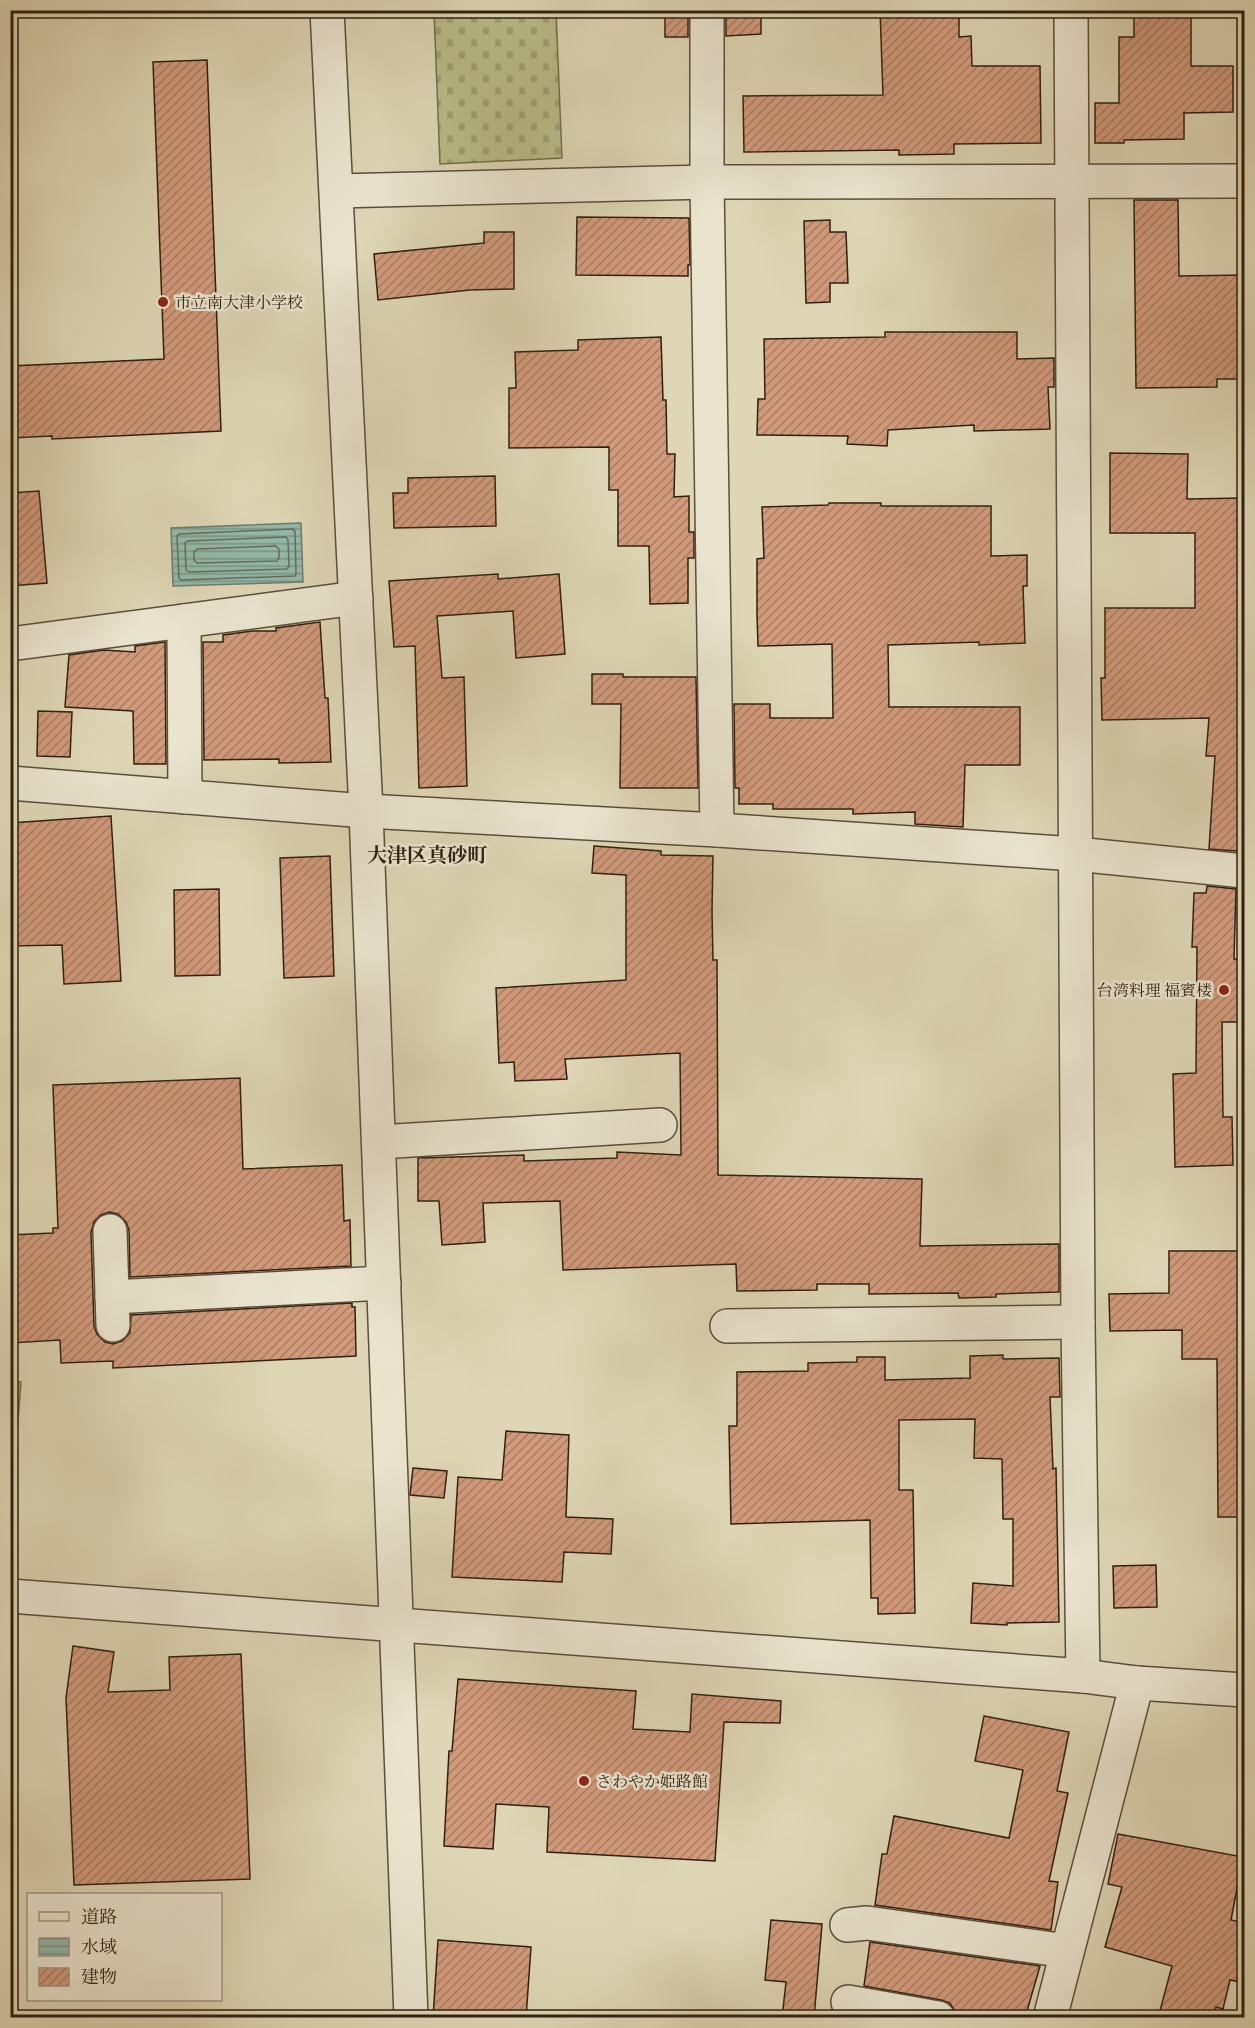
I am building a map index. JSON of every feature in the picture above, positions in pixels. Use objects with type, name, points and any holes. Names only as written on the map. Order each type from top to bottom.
[{"type":"street","points":[[327,10],[366,811],[411,2018]]},
{"type":"street","points":[[707,10],[707,183],[717,830]]},
{"type":"street","points":[[1071,10],[1078,1322],[1083,1676]]},
{"type":"street","points":[[337,191],[707,183],[1245,181]]},
{"type":"street","points":[[10,644],[356,598]]},
{"type":"street","points":[[184,621],[185,796]]},
{"type":"street","points":[[10,783],[366,811],[717,830],[1076,854],[1245,871]]},
{"type":"street","points":[[379,1142],[660,1125]]},
{"type":"street","points":[[110,1231],[112,1311],[384,1283]]},
{"type":"street","points":[[727,1326],[1078,1322]]},
{"type":"street","points":[[10,1596],[397,1623],[1245,1690]]},
{"type":"street","points":[[1050,2018],[1137,1683]]},
{"type":"street","points":[[847,1925],[867,1923],[1067,1952]]},
{"type":"street","points":[[848,2001],[938,2018]]},
{"type":"green space","points":[[434,11],[556,11],[562,158],[440,164]]},
{"type":"green space","points":[[10,1381],[21,1382],[11,1509]]},
{"type":"water","points":[[301,523],[303,582],[173,586],[171,528]]},
{"type":"building","points":[[665,10],[688,10],[688,37],[665,37]]},
{"type":"building","points":[[726,10],[761,10],[761,34],[726,36]]},
{"type":"building","points":[[880,10],[959,10],[959,37],[971,36],[972,66],[1040,66],[1041,143],[954,144],[954,154],[899,155],[899,150],[744,152],[743,96],[883,95]]},
{"type":"building","points":[[1134,10],[1191,10],[1191,66],[1233,66],[1233,112],[1184,113],[1184,139],[1095,143],[1095,103],[1119,103],[1119,37],[1134,37]]},
{"type":"building","points":[[207,60],[221,431],[52,439],[52,436],[10,438],[10,366],[164,359],[153,62]]},
{"type":"building","points":[[1134,200],[1178,200],[1179,276],[1245,275],[1245,379],[1217,379],[1217,387],[1136,388]]},
{"type":"building","points":[[577,217],[689,218],[690,265],[688,265],[688,276],[576,275]]},
{"type":"building","points":[[830,220],[830,232],[846,232],[848,283],[830,283],[830,302],[806,303],[804,221]]},
{"type":"building","points":[[484,232],[514,232],[514,289],[470,290],[378,300],[374,254],[484,243]]},
{"type":"building","points":[[885,332],[1017,332],[1017,359],[1054,358],[1054,387],[1048,387],[1050,429],[974,431],[974,425],[888,430],[887,446],[847,444],[848,436],[757,435],[758,399],[765,399],[764,339],[885,337]]},
{"type":"building","points":[[661,337],[667,454],[675,454],[674,497],[689,496],[689,532],[694,532],[694,558],[688,558],[688,603],[650,604],[649,546],[618,546],[618,490],[609,490],[609,447],[509,448],[509,388],[516,388],[515,352],[578,350],[578,340]]},
{"type":"building","points":[[1110,453],[1188,454],[1187,499],[1245,498],[1245,850],[1209,849],[1215,756],[1206,756],[1209,718],[1102,720],[1101,678],[1105,678],[1105,608],[1195,608],[1195,533],[1110,533]]},
{"type":"building","points":[[495,476],[496,526],[394,528],[393,493],[408,493],[408,478]]},
{"type":"building","points":[[39,491],[47,583],[10,586],[10,493]]},
{"type":"building","points":[[829,503],[881,503],[881,506],[991,506],[991,556],[1027,555],[1027,586],[1023,586],[1025,643],[888,645],[889,707],[1020,707],[1020,765],[965,765],[963,827],[915,824],[915,812],[853,814],[853,809],[773,809],[773,804],[739,804],[739,788],[735,788],[734,704],[770,704],[770,718],[833,718],[832,644],[758,646],[757,615],[757,559],[764,558],[762,507],[828,505]]},
{"type":"building","points":[[498,574],[498,579],[559,574],[565,654],[516,658],[513,611],[437,616],[442,678],[464,677],[467,786],[419,788],[415,646],[394,647],[389,581]]},
{"type":"building","points":[[320,622],[325,698],[328,698],[331,762],[279,763],[279,759],[204,760],[203,642],[223,642],[223,635],[252,631],[276,631],[276,628]]},
{"type":"building","points":[[165,642],[166,764],[134,764],[133,711],[65,707],[69,655],[104,650],[135,652],[135,646]]},
{"type":"building","points":[[592,674],[623,674],[623,677],[696,677],[698,788],[620,788],[621,704],[592,704]]},
{"type":"building","points":[[38,711],[72,712],[70,757],[37,756]]},
{"type":"building","points":[[111,816],[121,981],[64,984],[62,945],[10,946],[10,823]]},
{"type":"building","points":[[594,846],[661,851],[661,855],[713,856],[713,960],[717,960],[718,1175],[922,1179],[920,1246],[1059,1244],[1059,1292],[959,1298],[958,1293],[869,1294],[869,1284],[817,1284],[817,1290],[737,1291],[736,1264],[563,1270],[560,1201],[483,1203],[485,1242],[442,1245],[439,1201],[418,1201],[418,1158],[524,1155],[524,1161],[617,1158],[617,1152],[681,1155],[680,1053],[565,1059],[567,1079],[515,1081],[514,1062],[499,1063],[496,988],[626,980],[626,875],[592,873]]},
{"type":"building","points":[[330,856],[334,976],[284,978],[280,858]]},
{"type":"building","points":[[1207,886],[1236,889],[1234,959],[1245,959],[1245,1022],[1222,1022],[1223,1117],[1232,1117],[1233,1165],[1175,1167],[1173,1074],[1196,1073],[1197,947],[1192,947],[1194,893],[1206,893]]},
{"type":"building","points":[[219,889],[220,975],[175,976],[174,890]]},
{"type":"building","points":[[240,1078],[243,1169],[342,1165],[344,1221],[350,1220],[351,1266],[130,1277],[129,1230],[126,1222],[118,1214],[109,1212],[101,1215],[94,1222],[91,1232],[94,1326],[97,1334],[105,1342],[113,1344],[122,1341],[130,1333],[131,1315],[352,1303],[352,1307],[355,1307],[356,1356],[113,1368],[113,1361],[61,1363],[60,1340],[10,1343],[10,1235],[53,1233],[53,1228],[58,1228],[53,1085]]},
{"type":"building","points":[[1169,1251],[1245,1251],[1245,1517],[1218,1517],[1217,1359],[1182,1359],[1182,1330],[1110,1331],[1109,1294],[1169,1293]]},
{"type":"building","points":[[1003,1355],[1003,1359],[1059,1358],[1060,1397],[1050,1397],[1053,1469],[1056,1468],[1059,1622],[1007,1623],[1007,1625],[971,1623],[973,1583],[1013,1586],[1013,1519],[1003,1519],[1002,1459],[974,1458],[975,1419],[899,1420],[899,1490],[913,1490],[915,1613],[878,1614],[878,1598],[871,1598],[870,1520],[731,1524],[729,1426],[737,1426],[737,1372],[808,1371],[808,1363],[857,1362],[857,1357],[885,1357],[885,1380],[970,1378],[970,1356]]},
{"type":"building","points":[[506,1431],[569,1435],[566,1517],[613,1519],[611,1554],[564,1552],[562,1582],[452,1577],[458,1477],[502,1480]]},
{"type":"building","points":[[413,1468],[447,1471],[444,1498],[410,1495]]},
{"type":"building","points":[[1156,1565],[1157,1607],[1114,1608],[1113,1566]]},
{"type":"building","points":[[73,1646],[114,1652],[108,1692],[170,1690],[169,1657],[241,1654],[250,1879],[74,1885],[66,1698]]},
{"type":"building","name":"さわやか姫路館","points":[[458,1679],[636,1691],[633,1729],[690,1732],[692,1694],[781,1701],[780,1723],[724,1722],[715,1861],[547,1852],[549,1807],[496,1804],[493,1849],[444,1846],[449,1751],[452,1751]]},
{"type":"building","points":[[984,1716],[1069,1732],[1057,1791],[1068,1793],[1049,1881],[1058,1882],[1051,1930],[875,1905],[882,1854],[887,1854],[894,1816],[1009,1838],[1023,1770],[975,1761]]},
{"type":"building","points":[[1118,1834],[1243,1857],[1231,1920],[1245,1923],[1245,1983],[1230,1980],[1223,2009],[1216,2007],[1214,2018],[1158,2018],[1172,1966],[1105,1947],[1122,1887],[1108,1884]]},
{"type":"building","points":[[771,1920],[822,1924],[814,2018],[782,2018],[786,1982],[765,1980]]},
{"type":"building","points":[[438,1940],[531,1947],[526,2018],[433,2018]]},
{"type":"building","points":[[870,1942],[1040,1966],[1025,2018],[994,2018],[954,2010],[950,2003],[941,2000],[864,1986]]},
{"type":"place","name":"市立南大津小学校","points":[[163,302]]},
{"type":"place","name":"台湾料理 福賓楼","points":[[1224,990]]},
{"type":"place","name":"さわやか姫路館","points":[[584,1781]]},
{"type":"district","name":"大津区真砂町","points":[[427,855]]}]
